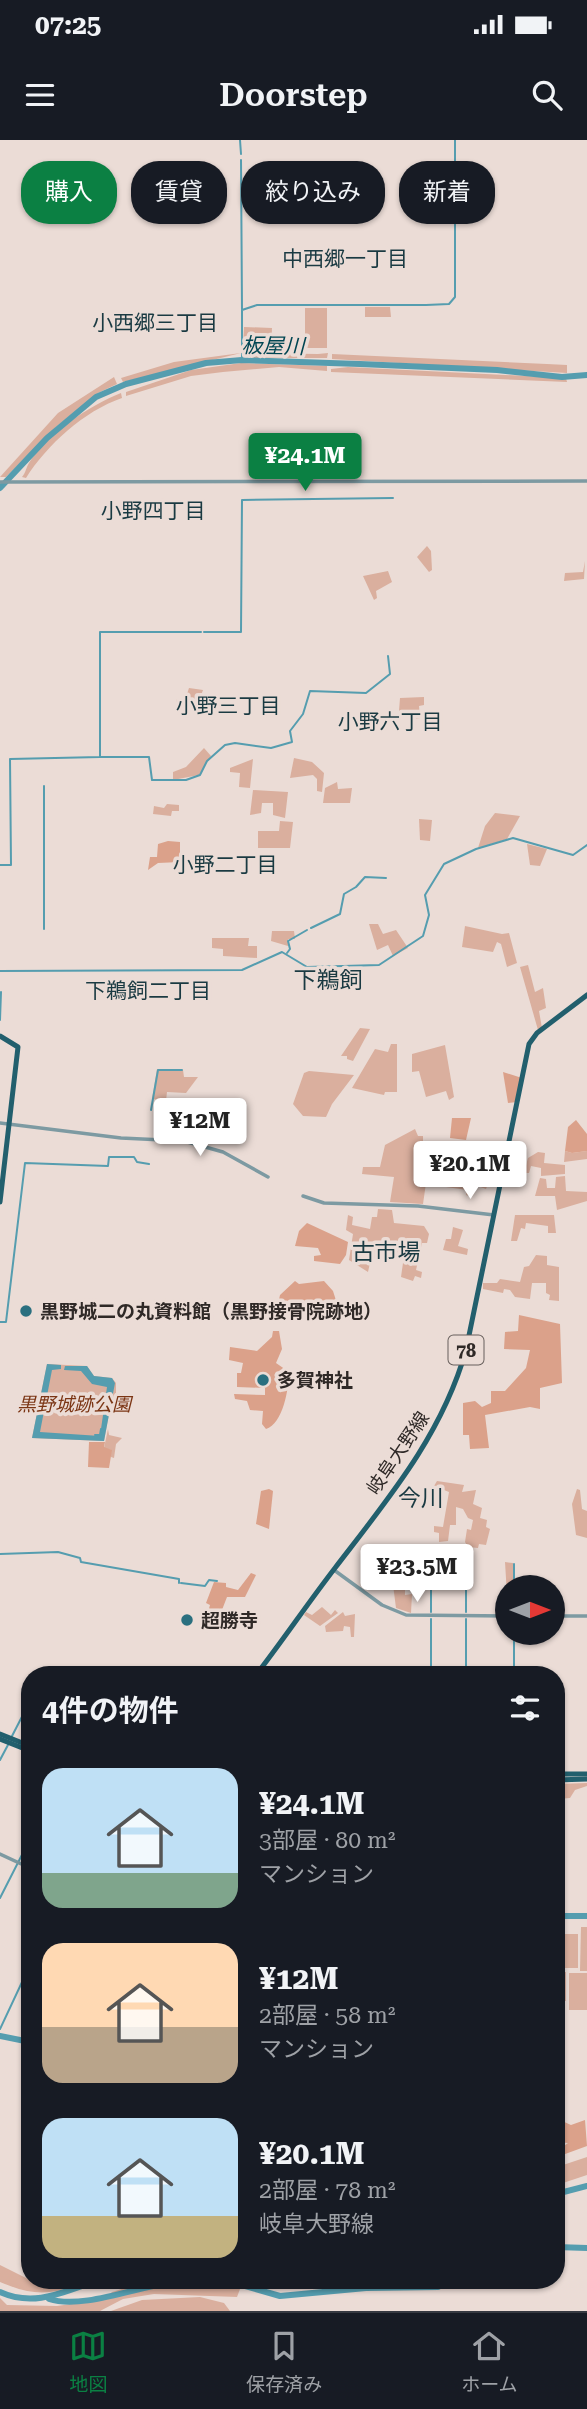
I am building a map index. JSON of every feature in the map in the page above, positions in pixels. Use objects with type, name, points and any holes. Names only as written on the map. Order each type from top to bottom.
[{"type":"main road","name":"岐阜大野線","points":[[263,1666],[424,1448],[451,1397],[466,1350],[528,1044],[537,1033],[587,995]]},
{"type":"main road","points":[[0,1036],[18,1047],[0,1202]]},
{"type":"main road","points":[[0,1737],[21,1745]]},
{"type":"main road","points":[[565,1777],[587,1777]]},
{"type":"street","points":[[0,482],[587,481]]},
{"type":"street","points":[[0,1123],[108,1136],[184,1141],[223,1152],[268,1177]]},
{"type":"street","points":[[303,1196],[324,1203],[418,1206],[494,1215]]},
{"type":"street","points":[[333,1570],[382,1605],[406,1615],[495,1616]]},
{"type":"street","points":[[565,1616],[587,1616]]},
{"type":"street","points":[[0,1854],[21,1864]]},
{"type":"green space","points":[[365,307],[390,307],[391,317],[365,317]]},
{"type":"green space","points":[[305,308],[327,308],[327,348],[305,348]]},
{"type":"green space","points":[[244,327],[272,328],[271,349],[243,349]]},
{"type":"green space","points":[[241,353],[123,382],[121,378],[174,362]]},
{"type":"green space","points":[[247,353],[328,353],[327,358],[247,358]]},
{"type":"green space","points":[[332,354],[567,365],[567,373],[332,359]]},
{"type":"green space","points":[[241,363],[327,366],[327,371],[279,367],[223,372],[191,376],[126,396],[126,392],[191,370]]},
{"type":"green space","points":[[348,367],[566,378],[567,382],[331,372],[331,369]]},
{"type":"green space","points":[[114,377],[117,384],[98,393],[57,426],[6,477],[0,477],[58,413]]},
{"type":"green space","points":[[121,393],[122,398],[94,411],[68,430],[45,453],[26,478],[22,477],[37,452],[58,431],[96,405]]},
{"type":"green space","points":[[427,546],[431,551],[432,570],[429,572],[417,557]]},
{"type":"green space","points":[[585,561],[584,579],[564,581],[565,573],[583,572]]},
{"type":"green space","points":[[388,571],[392,582],[376,591],[377,598],[374,600],[363,576]]},
{"type":"green space","points":[[189,688],[203,690],[196,709],[182,702],[180,708],[175,709],[177,699],[185,700]]},
{"type":"green space","points":[[424,697],[424,705],[419,706],[420,718],[410,720],[409,711],[399,711],[400,698]]},
{"type":"green space","points":[[204,748],[211,756],[199,775],[173,780],[173,772],[186,767]]},
{"type":"green space","points":[[294,758],[312,762],[324,773],[322,792],[317,791],[317,779],[313,775],[290,778]]},
{"type":"green space","points":[[253,759],[250,788],[239,787],[240,773],[230,772],[230,768]]},
{"type":"green space","points":[[337,782],[338,789],[352,788],[350,803],[323,803],[325,788]]},
{"type":"green space","points":[[253,790],[288,792],[285,818],[273,815],[273,803],[262,803],[261,813],[250,815]]},
{"type":"green space","points":[[167,804],[179,805],[179,811],[172,811],[171,816],[153,814],[154,806],[164,808]]},
{"type":"green space","points":[[495,813],[520,816],[507,839],[478,848],[485,826]]},
{"type":"green space","points":[[419,819],[432,820],[430,841],[420,840]]},
{"type":"green space","points":[[280,821],[293,822],[290,848],[258,848],[258,831],[279,831]]},
{"type":"green space","points":[[527,844],[547,849],[540,866],[530,865]]},
{"type":"green space","points":[[369,924],[378,924],[383,934],[396,930],[408,948],[393,956],[388,945],[377,950]]},
{"type":"green space","points":[[465,926],[509,933],[517,963],[507,967],[501,944],[497,942],[493,952],[462,947]]},
{"type":"green space","points":[[272,931],[294,931],[295,939],[288,939],[288,946],[271,941]]},
{"type":"green space","points":[[212,938],[249,938],[248,946],[257,946],[257,958],[223,956],[223,949],[212,948]]},
{"type":"green space","points":[[528,965],[535,992],[543,988],[546,1008],[539,1011],[542,1028],[538,1030],[520,967]]},
{"type":"green space","points":[[360,1028],[370,1029],[353,1061],[347,1059],[347,1056],[341,1056]]},
{"type":"green space","points":[[391,1044],[397,1044],[397,1092],[385,1092],[384,1095],[352,1088],[375,1049],[388,1052]]},
{"type":"green space","points":[[445,1045],[454,1097],[449,1100],[446,1091],[426,1097],[419,1071],[412,1072],[412,1054]]},
{"type":"green space","points":[[157,1069],[183,1070],[184,1077],[198,1077],[186,1093],[167,1092],[165,1110],[162,1110],[162,1100],[152,1099]]},
{"type":"green space","points":[[309,1071],[354,1075],[332,1104],[326,1117],[303,1116],[293,1104],[304,1073]]},
{"type":"green space","points":[[415,1129],[418,1136],[423,1136],[423,1142],[447,1144],[446,1161],[438,1160],[437,1166],[446,1167],[446,1177],[438,1175],[437,1183],[426,1183],[423,1204],[390,1202],[394,1177],[362,1174],[363,1167],[380,1167],[385,1145]]},
{"type":"green space","points":[[565,1151],[587,1151],[587,1159],[564,1162]]},
{"type":"green space","points":[[538,1152],[545,1153],[544,1163],[565,1165],[565,1174],[541,1176],[541,1168],[531,1166],[529,1173],[524,1173],[528,1158]]},
{"type":"green space","points":[[476,1161],[480,1161],[475,1180],[488,1184],[486,1189],[472,1184],[471,1187],[476,1190],[472,1197],[466,1195],[467,1190],[446,1187],[447,1181],[461,1181],[464,1164],[475,1166]]},
{"type":"green space","points":[[565,1176],[566,1191],[587,1192],[587,1201],[557,1210],[555,1196],[535,1196],[540,1178],[546,1179],[547,1188],[555,1188],[556,1177]]},
{"type":"green space","points":[[378,1209],[392,1210],[394,1223],[424,1226],[429,1234],[427,1243],[422,1243],[416,1270],[422,1272],[421,1278],[415,1276],[413,1281],[401,1277],[404,1256],[395,1253],[392,1259],[371,1258],[368,1272],[349,1260],[353,1234],[346,1230],[348,1215],[353,1217],[352,1225],[370,1229],[372,1217],[377,1217]]},
{"type":"green space","points":[[515,1215],[554,1215],[556,1233],[548,1233],[548,1226],[526,1223],[525,1229],[521,1228],[517,1241],[511,1241]]},
{"type":"green space","points":[[453,1227],[463,1230],[458,1246],[468,1249],[467,1255],[443,1250],[446,1239],[451,1239]]},
{"type":"green space","points":[[536,1255],[547,1256],[547,1265],[559,1267],[559,1301],[549,1300],[546,1283],[532,1283],[530,1299],[515,1297],[510,1290],[504,1289],[503,1293],[483,1289],[483,1283],[497,1283],[500,1279],[520,1282],[524,1267],[529,1266]]},
{"type":"green space","name":"黒野城跡公園","points":[[47,1364],[87,1366],[94,1376],[112,1378],[116,1383],[116,1398],[112,1398],[104,1441],[32,1438]]},
{"type":"green space","points":[[108,1429],[109,1435],[122,1438],[116,1444],[114,1458],[111,1457],[111,1450],[104,1448]]},
{"type":"green space","points":[[437,1481],[464,1485],[462,1492],[476,1490],[473,1504],[482,1508],[480,1518],[487,1520],[486,1527],[490,1529],[486,1545],[468,1547],[465,1542],[467,1529],[471,1530],[473,1520],[468,1518],[463,1509],[456,1507],[456,1525],[450,1525],[448,1541],[439,1542],[439,1533],[434,1532],[434,1526],[443,1527],[449,1492],[434,1486]]},
{"type":"green space","points":[[577,1489],[580,1490],[582,1509],[587,1511],[587,1538],[576,1535],[572,1504]]},
{"type":"green space","points":[[505,1562],[513,1563],[513,1575],[506,1575]]},
{"type":"green space","points":[[411,1575],[412,1588],[405,1589],[405,1595],[412,1594],[411,1613],[396,1608],[392,1577]]},
{"type":"green space","points":[[322,1607],[331,1615],[335,1610],[338,1613],[320,1626],[304,1615],[306,1612],[312,1615]]},
{"type":"green space","points":[[343,1612],[345,1616],[355,1614],[354,1637],[351,1637],[350,1627],[344,1626],[343,1631],[326,1632],[325,1626]]},
{"type":"green space","points":[[587,1783],[587,1786],[575,1790],[570,1798],[565,1798],[565,1784]]},
{"type":"green space","points":[[581,1927],[587,1927],[587,1971],[580,1971]]},
{"type":"green space","points":[[565,1934],[578,1934],[578,1968],[565,1968]]},
{"type":"green space","points":[[569,1973],[587,1973],[587,2010],[569,2010]]},
{"type":"green space","points":[[587,2157],[587,2175],[565,2182],[565,2164]]},
{"type":"green space","points":[[0,2265],[21,2276],[21,2289],[64,2289],[26,2291],[0,2282]]},
{"type":"green space","points":[[122,2289],[240,2289],[237,2297],[154,2294],[123,2299],[100,2311],[0,2311],[0,2298],[7,2305],[57,2306],[106,2299],[112,2292]]},
{"type":"green space","points":[[200,2297],[224,2303],[230,2311],[111,2311],[142,2300]]},
{"type":"shaded area","points":[[180,842],[180,862],[158,863],[148,870],[150,857],[157,857],[158,844]]},
{"type":"shaded area","points":[[503,1072],[522,1078],[517,1102],[508,1103]]},
{"type":"shaded area","points":[[452,1118],[471,1118],[466,1140],[450,1138]]},
{"type":"shaded area","points":[[576,1120],[587,1134],[587,1151],[572,1153],[565,1151],[568,1127]]},
{"type":"shaded area","points":[[307,1223],[348,1242],[346,1255],[340,1264],[314,1261],[314,1256],[321,1255],[318,1248],[295,1246],[299,1231]]},
{"type":"shaded area","points":[[295,1281],[299,1284],[324,1281],[333,1291],[340,1313],[329,1318],[282,1313],[287,1307],[278,1304],[280,1295]]},
{"type":"shaded area","points":[[519,1315],[560,1324],[562,1383],[540,1388],[540,1409],[530,1407],[485,1415],[489,1448],[470,1449],[469,1435],[463,1435],[463,1403],[475,1401],[482,1407],[491,1403],[491,1391],[505,1391],[526,1368],[530,1350],[504,1349],[505,1332],[518,1331]]},
{"type":"shaded area","name":"多賀神社","points":[[273,1331],[279,1331],[282,1349],[276,1363],[289,1372],[289,1379],[281,1413],[272,1426],[266,1429],[262,1424],[263,1411],[250,1410],[247,1401],[235,1399],[234,1394],[265,1395],[265,1388],[237,1387],[237,1373],[241,1373],[243,1363],[229,1360],[230,1347],[257,1351],[272,1337]]},
{"type":"shaded area","points":[[89,1442],[105,1442],[104,1447],[112,1450],[109,1468],[88,1467]]},
{"type":"shaded area","points":[[261,1491],[273,1491],[269,1529],[256,1524]]},
{"type":"shaded area","points":[[251,1573],[256,1575],[245,1597],[227,1597],[215,1628],[204,1626],[210,1605],[206,1603],[214,1582],[226,1583],[226,1587],[238,1590]]},
{"type":"shaded area","points":[[585,2120],[587,2146],[565,2154],[565,2145],[568,2143],[565,2143],[565,2122],[571,2125]]},
{"type":"water","points":[[47,1364],[61,1365],[61,1369],[52,1370],[40,1432],[100,1436],[107,1387],[92,1384],[81,1371],[64,1370],[65,1366],[87,1366],[94,1376],[112,1378],[115,1383],[104,1441],[32,1438]]},
{"type":"waterway","points":[[240,140],[241,154]]},
{"type":"waterway","points":[[242,360],[242,310],[257,305],[449,304],[455,297],[455,140]]},
{"type":"waterway","points":[[241,160],[242,309]]},
{"type":"waterway","name":"板屋川","points":[[0,488],[47,438],[96,397],[126,384],[206,363],[242,360],[497,370],[562,377],[587,375]]},
{"type":"waterway","points":[[204,632],[241,632],[242,500],[393,498]]},
{"type":"waterway","points":[[0,865],[11,865],[10,759],[100,757],[100,632],[201,632]]},
{"type":"waterway","points":[[100,757],[149,757],[152,780],[186,780],[200,775],[207,761],[225,745],[235,743],[271,748],[292,742],[290,731],[303,714],[310,691],[366,693],[390,674],[388,656]]},
{"type":"waterway","points":[[44,786],[44,929]]},
{"type":"waterway","points":[[0,971],[242,970],[282,952],[307,967],[379,965],[423,936],[429,915],[425,895],[444,864],[476,849],[513,838],[573,855],[587,845]]},
{"type":"waterway","points":[[311,928],[340,914],[344,894],[356,887],[365,877],[386,878]]},
{"type":"waterway","points":[[287,953],[290,949],[288,941],[307,930]]},
{"type":"waterway","points":[[0,1020],[1,992]]},
{"type":"waterway","points":[[151,1110],[158,1070],[182,1070]]},
{"type":"waterway","points":[[0,1322],[6,1322],[25,1163],[108,1166],[109,1157],[134,1157],[137,1162],[149,1164]]},
{"type":"waterway","points":[[95,1435],[100,1435],[101,1429]]},
{"type":"waterway","points":[[0,1554],[58,1552],[80,1558],[81,1562],[179,1579],[179,1583]]},
{"type":"waterway","points":[[466,1555],[466,1612]]},
{"type":"waterway","points":[[514,1564],[514,1575]]},
{"type":"waterway","points":[[431,1566],[431,1612]]},
{"type":"waterway","points":[[181,1583],[205,1586],[209,1580],[217,1581]]},
{"type":"waterway","points":[[431,1619],[431,1666]]},
{"type":"waterway","points":[[466,1619],[466,1666]]},
{"type":"waterway","points":[[514,1645],[514,1666]]},
{"type":"waterway","points":[[11,1738],[21,1719]]},
{"type":"waterway","points":[[0,1760],[9,1743]]},
{"type":"waterway","points":[[0,1898],[21,1857]]},
{"type":"waterway","points":[[565,1916],[587,1916]]},
{"type":"waterway","points":[[0,2029],[21,1984]]},
{"type":"waterway","points":[[0,2036],[21,2040]]},
{"type":"waterway","points":[[565,2192],[587,2186]]},
{"type":"waterway","points":[[565,2247],[587,2248]]},
{"type":"waterway","points":[[0,2292],[13,2297],[38,2298],[73,2289]]},
{"type":"waterway","points":[[49,2299],[81,2301],[140,2289]]},
{"type":"waterway","points":[[256,2289],[280,2296],[355,2289]]},
{"type":"place","name":"黒野城二の丸資料館（黒野接骨院跡地）","points":[[26,1311]]},
{"type":"place","name":"多賀神社","points":[[263,1380]]},
{"type":"place","name":"超勝寺","points":[[187,1620]]},
{"type":"district","name":"中西郷一丁目","points":[[345,259]]},
{"type":"district","name":"小西郷三丁目","points":[[155,323]]},
{"type":"district","name":"小野四丁目","points":[[153,511]]},
{"type":"district","name":"小野三丁目","points":[[228,706]]},
{"type":"district","name":"小野六丁目","points":[[390,722]]},
{"type":"district","name":"小野二丁目","points":[[225,865]]},
{"type":"district","name":"下鵜飼","points":[[328,980]]},
{"type":"district","name":"下鵜飼二丁目","points":[[148,991]]},
{"type":"district","name":"古市場","points":[[386,1252]]},
{"type":"district","name":"今川","points":[[421,1498]]}]
